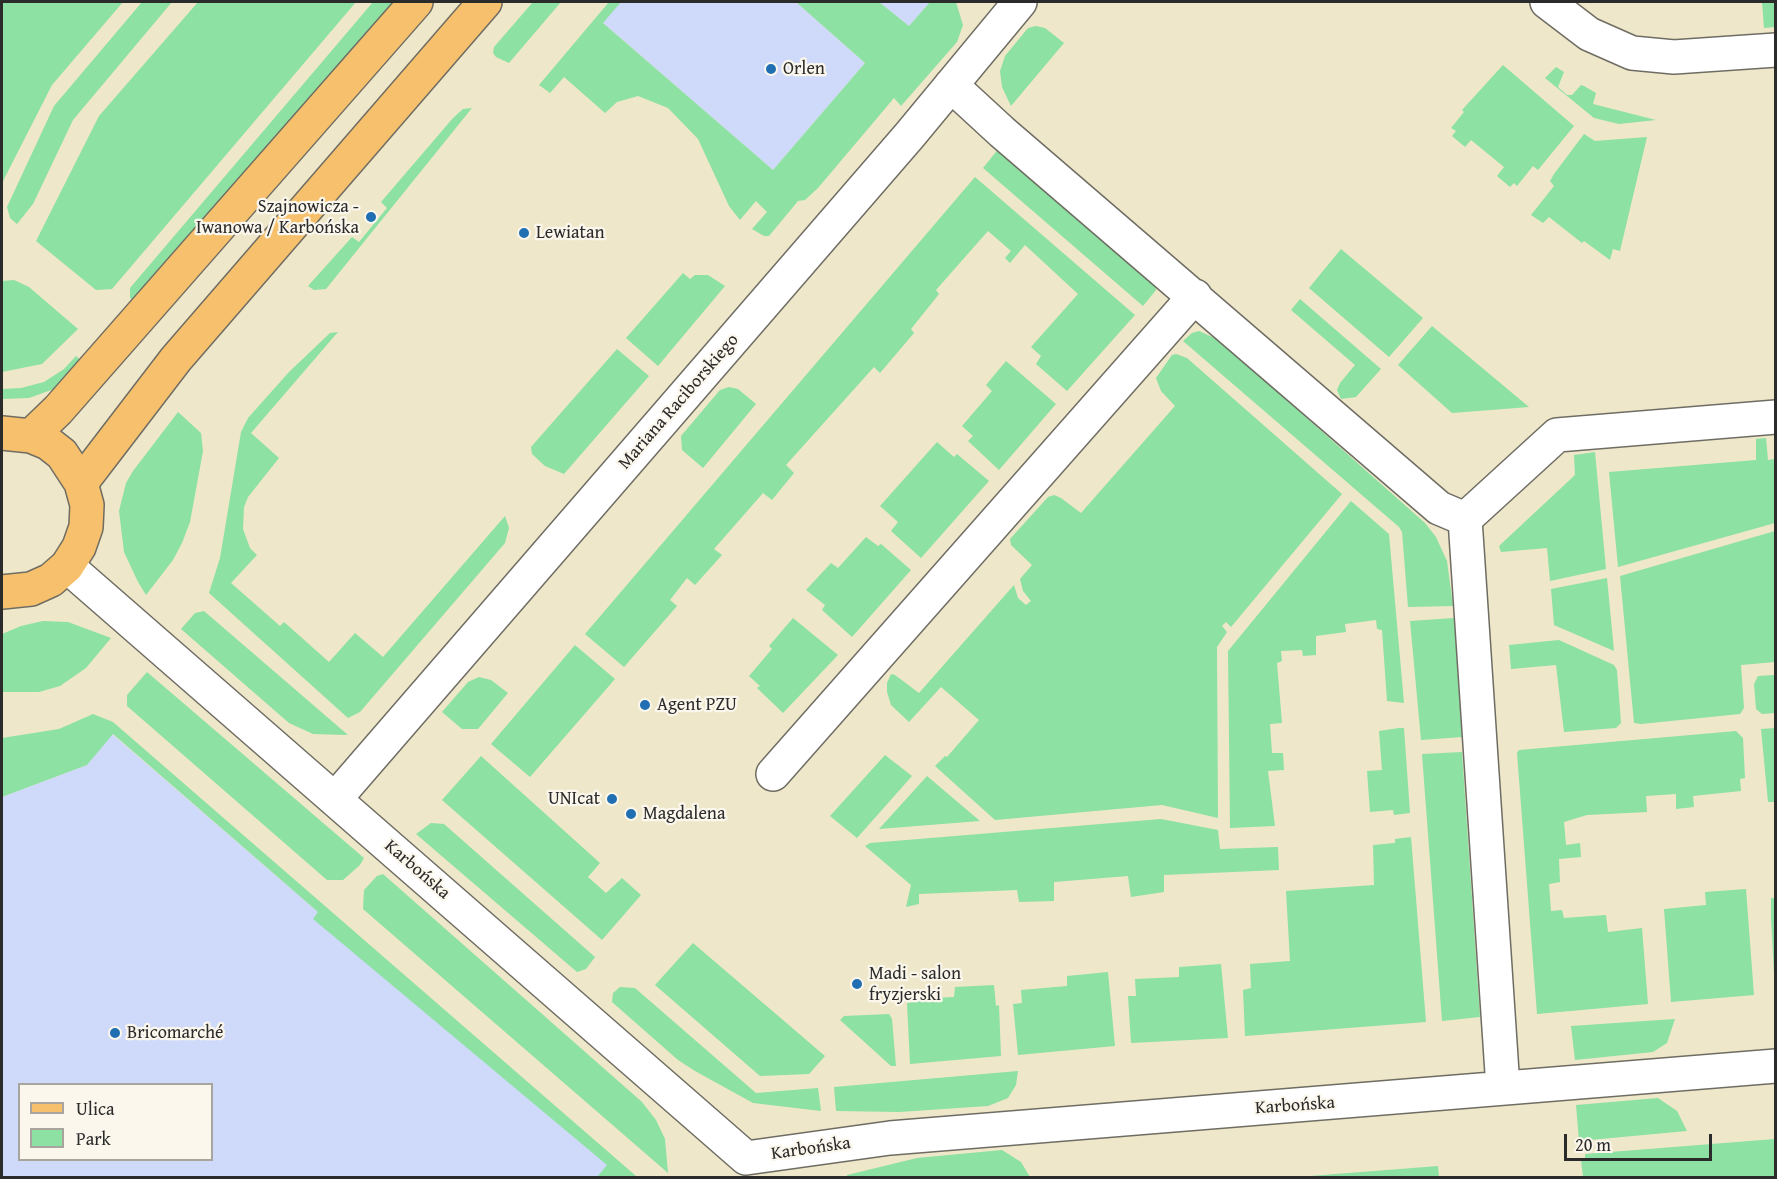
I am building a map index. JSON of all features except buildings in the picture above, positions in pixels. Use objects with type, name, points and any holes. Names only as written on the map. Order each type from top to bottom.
[{"type":"main road","points":[[16,435],[58,411],[416,2]]},
{"type":"main road","points":[[81,483],[176,359],[485,2]]},
{"type":"main road","points":[[2,592],[31,589],[51,580],[67,566],[79,548],[86,527],[87,505],[81,483],[62,454],[48,443],[16,435]]},
{"type":"street","name":"Mariana Raciborskiego","points":[[335,799],[1020,2]]},
{"type":"street","points":[[1547,2],[1589,34],[1632,53],[1674,57],[1776,50]]},
{"type":"street","points":[[951,85],[1002,132],[1439,508],[1465,519]]},
{"type":"street","points":[[773,774],[1195,296]]},
{"type":"street","points":[[1465,519],[1557,435],[1776,417]]},
{"type":"street","points":[[1465,519],[1503,1088]]},
{"type":"street","name":"Karbońska","points":[[67,566],[335,799],[737,1168],[890,1138],[1776,1066]]},
{"type":"shaded area","points":[[621,2],[796,2],[865,63],[773,170],[602,22]]},
{"type":"shaded area","points":[[879,2],[930,2],[909,26]]},
{"type":"shaded area","points":[[112,734],[318,912],[314,919],[608,1165],[597,1178],[2,1178],[2,797],[87,765]]},
{"type":"green space","points":[[2,2],[123,2],[52,85],[2,183]]},
{"type":"green space","points":[[142,2],[172,2],[73,120],[33,204],[17,224],[10,218],[7,207],[54,106]]},
{"type":"green space","points":[[198,2],[356,2],[112,289],[96,290],[36,241],[99,116]]},
{"type":"green space","points":[[373,2],[394,2],[136,303],[130,298],[130,288]]},
{"type":"green space","points":[[533,2],[561,2],[509,63],[496,57],[493,53],[494,47]]},
{"type":"green space","points":[[609,2],[621,2],[603,23],[773,170],[865,63],[796,2],[879,2],[909,26],[930,2],[956,2],[963,25],[957,42],[901,106],[894,98],[818,188],[805,200],[798,201],[769,236],[764,236],[752,229],[767,212],[756,201],[740,220],[729,206],[698,139],[668,108],[638,96],[617,102],[605,113],[564,77],[550,93],[539,85]]},
{"type":"green space","points":[[1762,2],[1775,2],[1775,27],[1764,28]]},
{"type":"green space","points":[[1036,26],[1045,28],[1064,43],[1011,106],[1002,87],[1000,71],[1005,56],[1028,28]]},
{"type":"green space","points":[[1503,65],[1574,126],[1538,170],[1533,166],[1517,186],[1514,183],[1510,187],[1497,176],[1504,167],[1471,140],[1465,147],[1452,136],[1456,131],[1451,128],[1464,112],[1462,110]]},
{"type":"green space","points":[[1556,67],[1564,72],[1558,87],[1567,95],[1572,95],[1581,85],[1596,93],[1593,104],[1656,120],[1619,124],[1594,118],[1545,78]]},
{"type":"green space","points":[[472,108],[326,289],[314,290],[308,286],[352,237],[359,242],[387,208],[381,202],[453,118],[463,109]]},
{"type":"green space","points":[[1584,134],[1595,141],[1647,137],[1620,251],[1613,249],[1610,260],[1584,241],[1582,243],[1549,217],[1543,223],[1531,215],[1554,186],[1550,181],[1554,174]]},
{"type":"green space","points":[[1000,147],[1155,285],[1156,290],[1143,306],[983,168]]},
{"type":"green space","points":[[975,177],[1135,315],[1067,391],[1036,364],[1041,356],[1031,347],[1078,294],[1025,245],[1010,263],[1005,258],[1011,251],[988,231],[936,290],[939,294],[911,329],[914,333],[880,373],[874,367],[786,465],[794,473],[772,500],[763,493],[714,549],[722,555],[695,585],[687,578],[670,600],[677,606],[624,667],[585,634]]},
{"type":"green space","points":[[1341,249],[1423,318],[1389,357],[1309,288]]},
{"type":"green space","points":[[683,273],[690,279],[695,275],[708,275],[725,286],[658,366],[626,338]]},
{"type":"green space","points":[[14,280],[29,287],[78,329],[42,364],[2,372],[2,281]]},
{"type":"green space","points":[[1300,299],[1381,369],[1356,397],[1341,399],[1337,390],[1355,365],[1291,310]]},
{"type":"green space","points":[[1432,326],[1529,407],[1452,413],[1398,365]]},
{"type":"green space","points":[[1199,331],[1219,340],[1425,523],[1436,537],[1447,561],[1453,606],[1408,607],[1402,532],[1399,527],[1183,341],[1192,333]]},
{"type":"green space","points":[[338,332],[251,433],[279,458],[248,497],[244,507],[243,529],[250,548],[257,555],[231,583],[280,626],[284,622],[329,662],[355,633],[383,657],[505,516],[509,528],[505,543],[360,712],[348,718],[209,593],[220,558],[241,432],[248,418],[289,372],[330,333]]},
{"type":"green space","points":[[617,349],[649,376],[564,474],[545,466],[532,454],[531,447]]},
{"type":"green space","points":[[1172,355],[1187,358],[1342,494],[1231,627],[1226,622],[1222,626],[1227,632],[1217,647],[1218,818],[1162,805],[995,820],[935,766],[945,756],[947,757],[979,720],[941,687],[909,722],[891,705],[887,683],[891,674],[895,675],[919,693],[1014,585],[1018,598],[1026,605],[1031,601],[1023,591],[1020,579],[1032,565],[1011,545],[1010,539],[1048,497],[1054,495],[1061,498],[1081,513],[1175,406],[1161,391],[1156,378]]},
{"type":"green space","points":[[76,356],[83,362],[54,389],[29,398],[2,399],[2,389],[21,388],[44,382],[64,369]]},
{"type":"green space","points":[[1006,361],[1056,404],[999,470],[968,441],[973,436],[962,426],[992,391],[986,385]]},
{"type":"green space","points":[[729,387],[738,389],[756,404],[703,468],[682,450],[681,436],[720,390]]},
{"type":"green space","points":[[178,412],[201,433],[203,451],[190,522],[182,543],[173,560],[146,595],[124,552],[119,511],[126,483],[133,471]]},
{"type":"green space","points":[[1766,438],[1768,460],[1775,459],[1775,523],[1618,567],[1609,472],[1756,460],[1756,439]]},
{"type":"green space","points":[[937,442],[954,457],[957,454],[989,481],[921,558],[891,531],[898,522],[880,506]]},
{"type":"green space","points":[[1595,452],[1606,569],[1550,581],[1547,548],[1501,552],[1499,546],[1575,475],[1574,455]]},
{"type":"green space","points":[[1351,501],[1389,534],[1404,703],[1387,701],[1382,630],[1377,629],[1376,620],[1345,624],[1346,632],[1316,636],[1316,655],[1303,656],[1302,650],[1281,651],[1282,661],[1277,663],[1282,723],[1270,724],[1272,753],[1283,753],[1284,770],[1268,771],[1275,826],[1230,828],[1228,651]]},
{"type":"green space","points":[[1775,531],[1775,662],[1741,665],[1744,708],[1740,714],[1634,723],[1620,576]]},
{"type":"green space","points":[[866,537],[878,546],[881,544],[911,570],[852,637],[822,610],[825,605],[806,590],[831,563],[838,568]]},
{"type":"green space","points":[[1607,578],[1614,651],[1554,625],[1551,589]]},
{"type":"green space","points":[[204,611],[348,735],[313,734],[289,723],[181,629],[195,613]]},
{"type":"green space","points":[[793,618],[838,655],[783,713],[757,688],[760,686],[749,676],[772,649],[769,646]]},
{"type":"green space","points":[[1454,618],[1462,737],[1421,740],[1410,621]]},
{"type":"green space","points":[[43,621],[68,622],[111,638],[86,668],[60,686],[39,692],[2,692],[2,634],[21,626]]},
{"type":"green space","points":[[1559,640],[1614,665],[1617,670],[1621,723],[1616,728],[1564,732],[1556,665],[1511,669],[1509,645]]},
{"type":"green space","points":[[575,645],[615,679],[530,777],[491,744]]},
{"type":"green space","points":[[147,672],[364,858],[360,865],[343,880],[327,880],[127,706],[127,695]]},
{"type":"green space","points":[[1775,675],[1775,713],[1762,714],[1756,709],[1754,684],[1758,676]]},
{"type":"green space","points":[[479,677],[491,680],[508,693],[478,729],[462,729],[442,712],[468,682]]},
{"type":"green space","points":[[93,714],[113,722],[636,1176],[597,1177],[607,1165],[313,919],[318,912],[113,734],[87,765],[2,797],[2,738],[59,729]]},
{"type":"green space","points":[[1404,728],[1410,813],[1394,815],[1393,810],[1370,812],[1367,771],[1382,770],[1379,731]]},
{"type":"green space","points":[[1775,728],[1775,802],[1768,802],[1761,729]]},
{"type":"green space","points":[[1736,731],[1743,738],[1745,778],[1740,779],[1741,791],[1693,796],[1694,807],[1676,809],[1676,794],[1646,796],[1647,812],[1587,815],[1564,822],[1566,845],[1580,843],[1581,857],[1559,859],[1560,882],[1549,884],[1551,911],[1562,910],[1564,918],[1606,915],[1608,932],[1642,928],[1648,1004],[1537,1014],[1517,753],[1519,750]]},
{"type":"green space","points":[[1462,752],[1480,1017],[1442,1021],[1422,754]]},
{"type":"green space","points":[[885,755],[912,776],[857,838],[830,816]]},
{"type":"green space","points":[[481,756],[600,863],[588,877],[606,893],[622,878],[641,895],[602,940],[442,800]]},
{"type":"green space","points":[[927,776],[980,821],[879,829]]},
{"type":"green space","points":[[1161,819],[1218,830],[1220,849],[1278,847],[1279,870],[1164,875],[1164,892],[1131,897],[1128,876],[1054,882],[1054,901],[1019,902],[1017,890],[919,894],[919,904],[906,907],[911,885],[865,846],[870,843]]},
{"type":"green space","points":[[431,823],[444,824],[595,957],[586,969],[577,972],[416,834]]},
{"type":"green space","points":[[1411,837],[1426,1022],[1245,1036],[1243,990],[1251,988],[1250,964],[1290,961],[1286,891],[1374,885],[1373,845],[1395,843],[1395,839]]},
{"type":"green space","points":[[383,874],[642,1102],[656,1120],[665,1139],[668,1173],[363,909],[364,890],[377,876]]},
{"type":"green space","points":[[1746,889],[1754,995],[1671,1002],[1664,909],[1706,905],[1705,892]]},
{"type":"green space","points":[[1771,898],[1775,898],[1775,993],[1771,917]]},
{"type":"green space","points":[[693,943],[825,1056],[809,1074],[760,1076],[655,985]]},
{"type":"green space","points":[[1221,964],[1228,1038],[1131,1043],[1128,996],[1136,996],[1135,979],[1179,977],[1179,967]]},
{"type":"green space","points":[[1108,972],[1115,1046],[1018,1055],[1013,1004],[1022,1003],[1021,990],[1067,986],[1067,976]]},
{"type":"green space","points":[[994,985],[996,1006],[999,1005],[1001,1056],[910,1064],[907,1003],[914,1002],[913,999],[954,997],[955,987]]},
{"type":"green space","points":[[620,987],[635,988],[756,1093],[818,1088],[821,1111],[753,1103],[695,1071],[678,1060],[612,1002],[613,993]]},
{"type":"green space","points":[[889,1014],[892,1019],[896,1066],[891,1066],[840,1020],[844,1016]]},
{"type":"green space","points":[[1675,1019],[1667,1043],[1653,1052],[1575,1060],[1571,1026]]},
{"type":"green space","points":[[1018,1071],[1016,1085],[1008,1098],[988,1106],[899,1112],[836,1111],[834,1087]]},
{"type":"green space","points":[[1658,1098],[1677,1111],[1687,1131],[1579,1141],[1576,1105]]},
{"type":"green space","points":[[1775,1139],[1775,1177],[1583,1177],[1581,1160],[1585,1159],[1585,1154]]},
{"type":"green space","points":[[1002,1150],[1021,1162],[1030,1177],[847,1177],[847,1175],[917,1158]]},
{"type":"green space","points":[[1438,1166],[1439,1177],[1297,1177]]},
{"type":"place","name":"Orlen","points":[[771,69]]},
{"type":"place","name":"Szajnowicza - Iwanowa / Karbońska","points":[[371,217]]},
{"type":"place","name":"Lewiatan","points":[[524,233]]},
{"type":"place","name":"Agent PZU","points":[[645,705]]},
{"type":"place","name":"UNIcat","points":[[612,799]]},
{"type":"place","name":"Magdalena","points":[[631,814]]},
{"type":"place","name":"Madi - salon fryzjerski","points":[[857,984]]},
{"type":"place","name":"Bricomarché","points":[[115,1033]]}]
